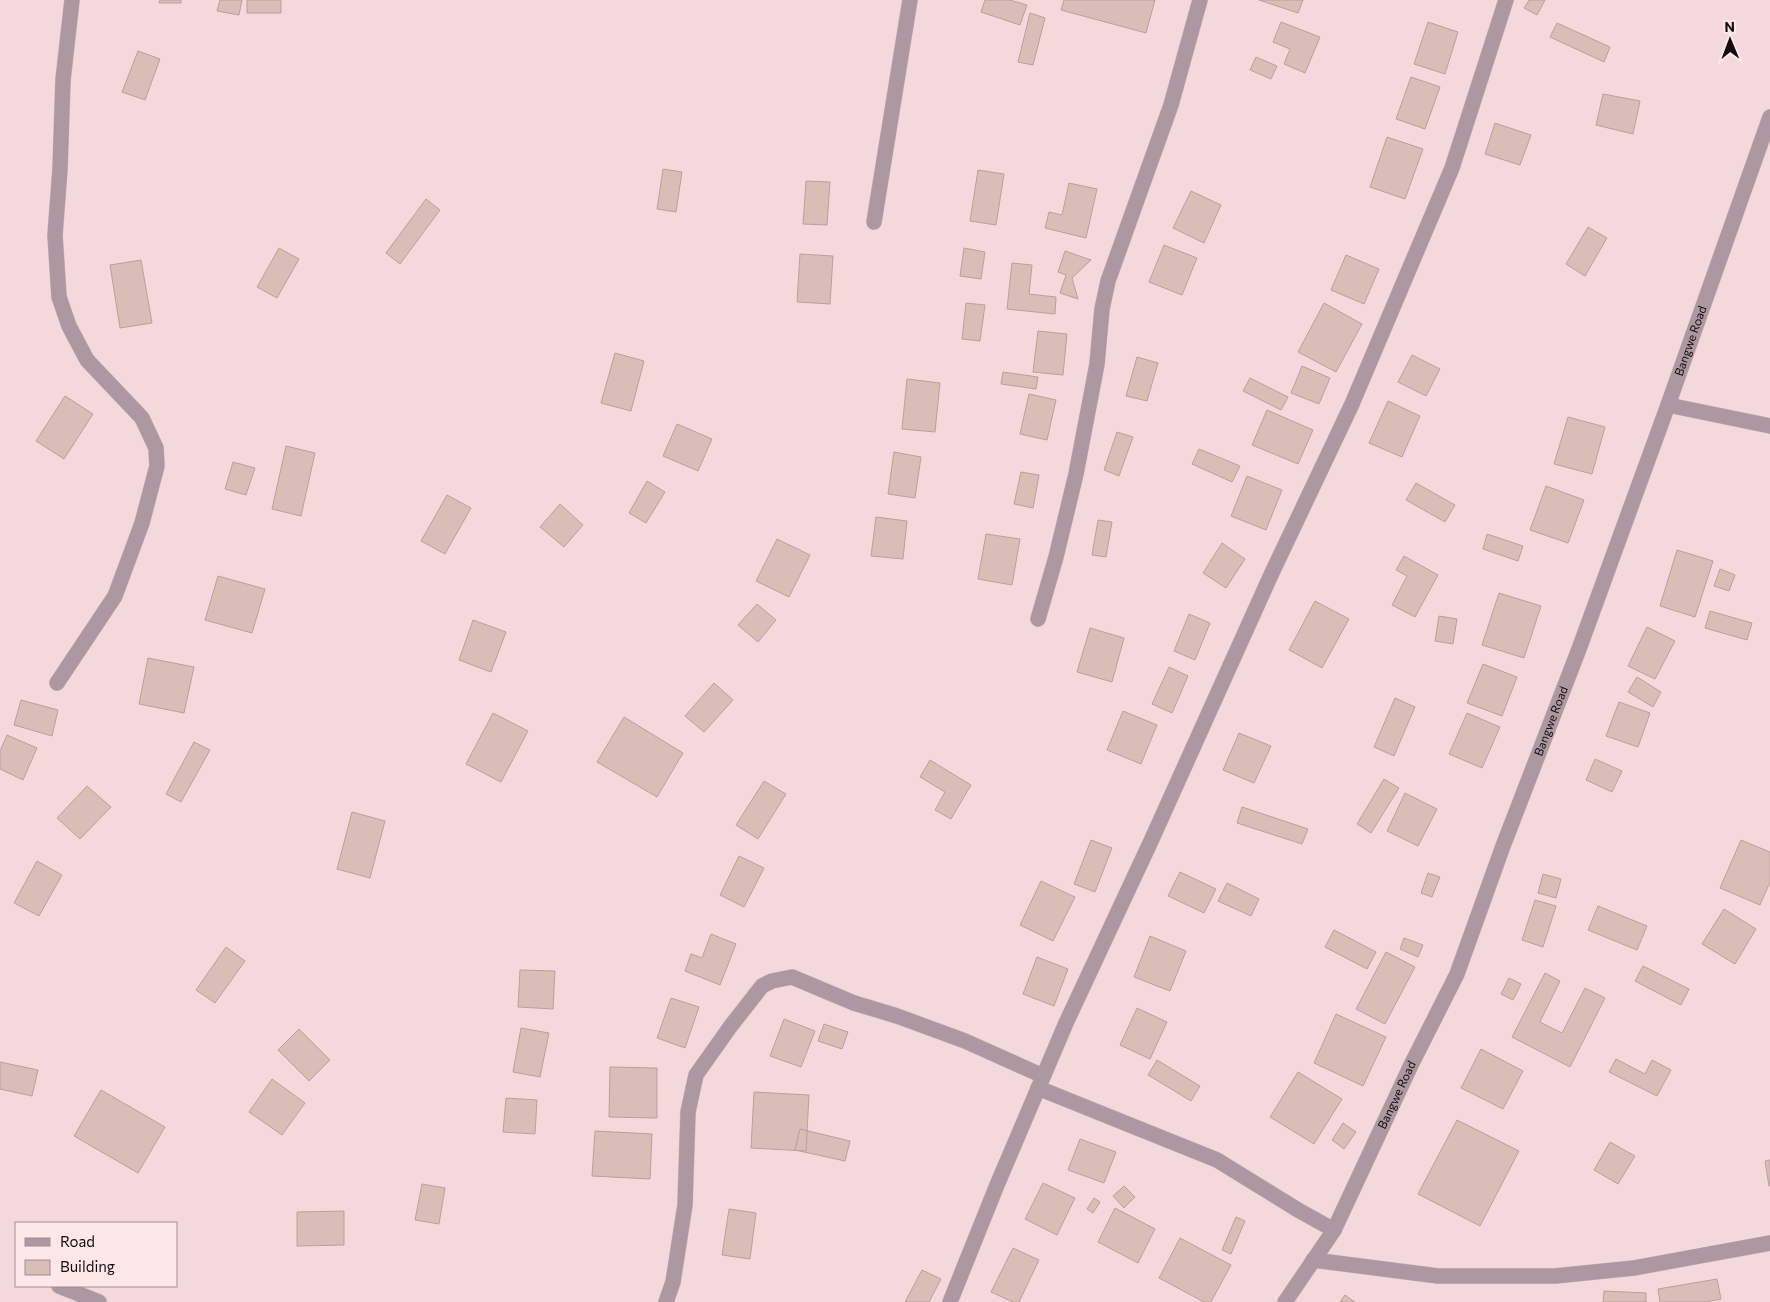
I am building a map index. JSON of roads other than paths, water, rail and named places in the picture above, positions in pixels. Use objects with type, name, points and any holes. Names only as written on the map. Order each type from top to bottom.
[{"type":"street","points":[[57,683],[115,596],[142,523],[156,466],[156,448],[142,418],[87,360],[69,326],[59,297],[55,235],[60,169],[63,80],[72,0]]},
{"type":"street","points":[[874,222],[910,0]]},
{"type":"street","points":[[1038,619],[1056,557],[1076,474],[1097,364],[1102,309],[1108,282],[1171,105],[1200,0]]},
{"type":"street","points":[[950,1302],[1066,1023],[1151,841],[1270,577],[1352,404],[1452,168],[1506,0]]},
{"type":"street","name":"Bangwe Road","points":[[1285,1302],[1334,1230],[1411,1066],[1457,974],[1579,649],[1770,117]]},
{"type":"street","points":[[1668,405],[1770,426]]},
{"type":"street","points":[[666,1302],[673,1282],[685,1205],[688,1112],[696,1075],[762,986],[792,977],[854,1003],[897,1016],[965,1041],[1041,1082],[1218,1160],[1334,1230]]},
{"type":"street","points":[[1313,1260],[1438,1276],[1555,1276],[1634,1268],[1770,1243]]},
{"type":"street","points":[[62,1287],[100,1302]]}]
